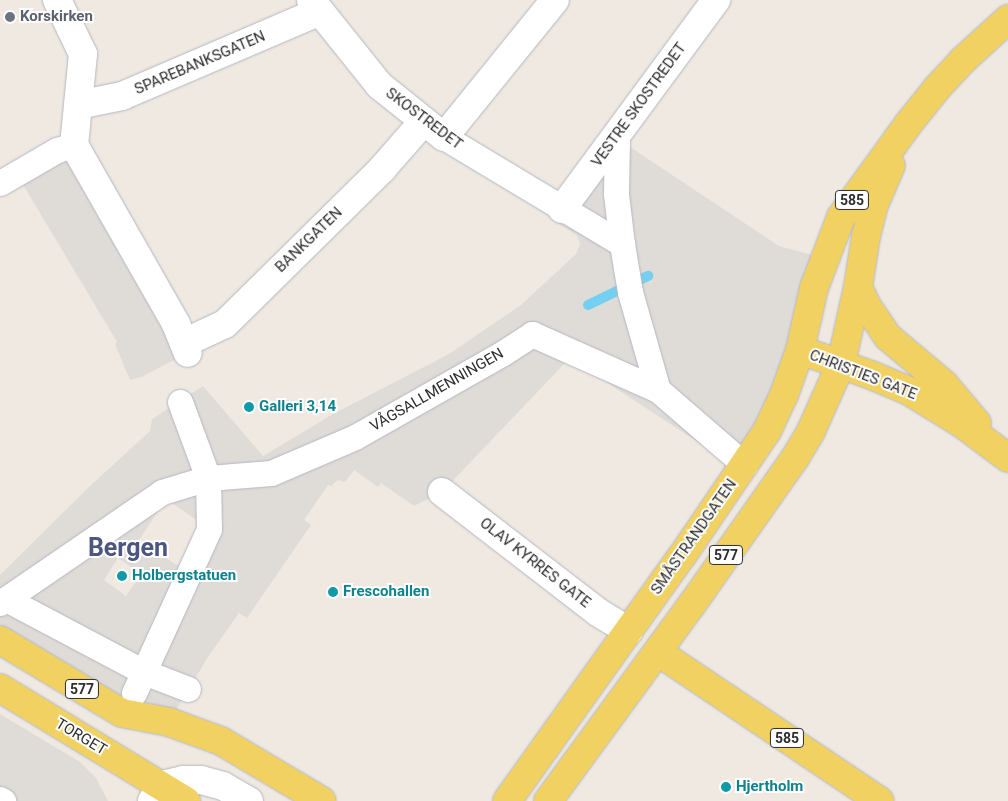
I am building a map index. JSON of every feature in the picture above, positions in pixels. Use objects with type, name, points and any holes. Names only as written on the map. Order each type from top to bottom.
[{"type":"main road","name":"585","points":[[800,350],[814,288],[841,217],[909,122],[963,60],[1008,19]]},
{"type":"main road","name":"585","points":[[841,364],[858,287],[866,236],[874,205],[909,122]]},
{"type":"main road","name":"CHRISTIES GATE","points":[[858,287],[867,306],[888,338],[944,384],[1004,455]]},
{"type":"main road","name":"CHRISTIES GATE","points":[[800,350],[910,391],[949,415],[1004,455]]},
{"type":"main road","points":[[795,458],[800,350]]},
{"type":"main road","name":"SMÅSTRANDGATEN","points":[[507,801],[767,431],[784,395],[800,350]]},
{"type":"main road","name":"577","points":[[548,801],[658,652],[795,458],[811,431],[841,364]]},
{"type":"main road","name":"577","points":[[0,640],[122,712],[169,722],[221,741],[322,801]]},
{"type":"main road","name":"585","points":[[658,652],[880,801]]},
{"type":"main road","name":"TORGET","points":[[0,688],[157,793],[186,801]]},
{"type":"street","points":[[0,183],[57,150],[74,145],[82,54],[56,0]]},
{"type":"street","name":"BANKGATEN","points":[[74,145],[176,324],[186,348],[225,324],[382,169],[434,130],[556,0]]},
{"type":"street","name":"VESTRE SKOSTREDET","points":[[562,209],[716,0]]},
{"type":"street","name":"SPAREBANKSGATEN","points":[[78,105],[122,96],[315,6]]},
{"type":"street","name":"SKOSTREDET","points":[[315,6],[379,84],[434,130],[562,209]]},
{"type":"street","points":[[617,141],[616,194],[622,244],[630,292],[658,390]]},
{"type":"street","points":[[562,209],[622,244]]},
{"type":"street","name":"VÅGSALLMENNINGEN","points":[[188,688],[139,683],[3,601],[162,492],[208,478],[270,473],[355,437],[503,353],[532,334],[658,390],[744,465]]},
{"type":"street","points":[[139,683],[209,529],[208,478],[180,402]]},
{"type":"street","name":"OLAV KYRRES GATE","points":[[442,492],[598,612],[628,631]]},
{"type":"street","points":[[157,793],[183,780],[201,780],[223,786],[249,801]]},
{"type":"shaded area","points":[[627,145],[779,246],[812,255],[814,288],[745,465],[704,446],[574,361],[566,362],[442,492],[414,506],[381,483],[378,487],[354,470],[345,482],[338,480],[331,486],[328,485],[304,520],[311,525],[247,618],[239,613],[208,657],[169,722],[0,640],[0,575],[89,487],[150,431],[152,419],[203,386],[263,456],[333,414],[449,354],[521,305],[576,254],[580,244],[577,235],[552,220]],"holes":[[[166,499],[205,526],[178,566],[139,540]],[[118,558],[141,574],[126,596],[104,580]]]},
{"type":"shaded area","points":[[60,149],[188,353],[141,377],[130,380],[115,344],[117,342],[22,183]]},
{"type":"shaded area","points":[[0,714],[80,762],[96,778],[108,801],[0,801]]},
{"type":"waterway","points":[[588,305],[648,276]]},
{"type":"place","name":"Korskirken","points":[[10,17]]},
{"type":"place","name":"Galleri 3,14","points":[[249,407]]},
{"type":"place","name":"Holbergstatuen","points":[[122,576]]},
{"type":"place","name":"Frescohallen","points":[[333,592]]},
{"type":"place","name":"Hjertholm","points":[[726,787]]},
{"type":"district","name":"Bergen","points":[[128,548]]}]
